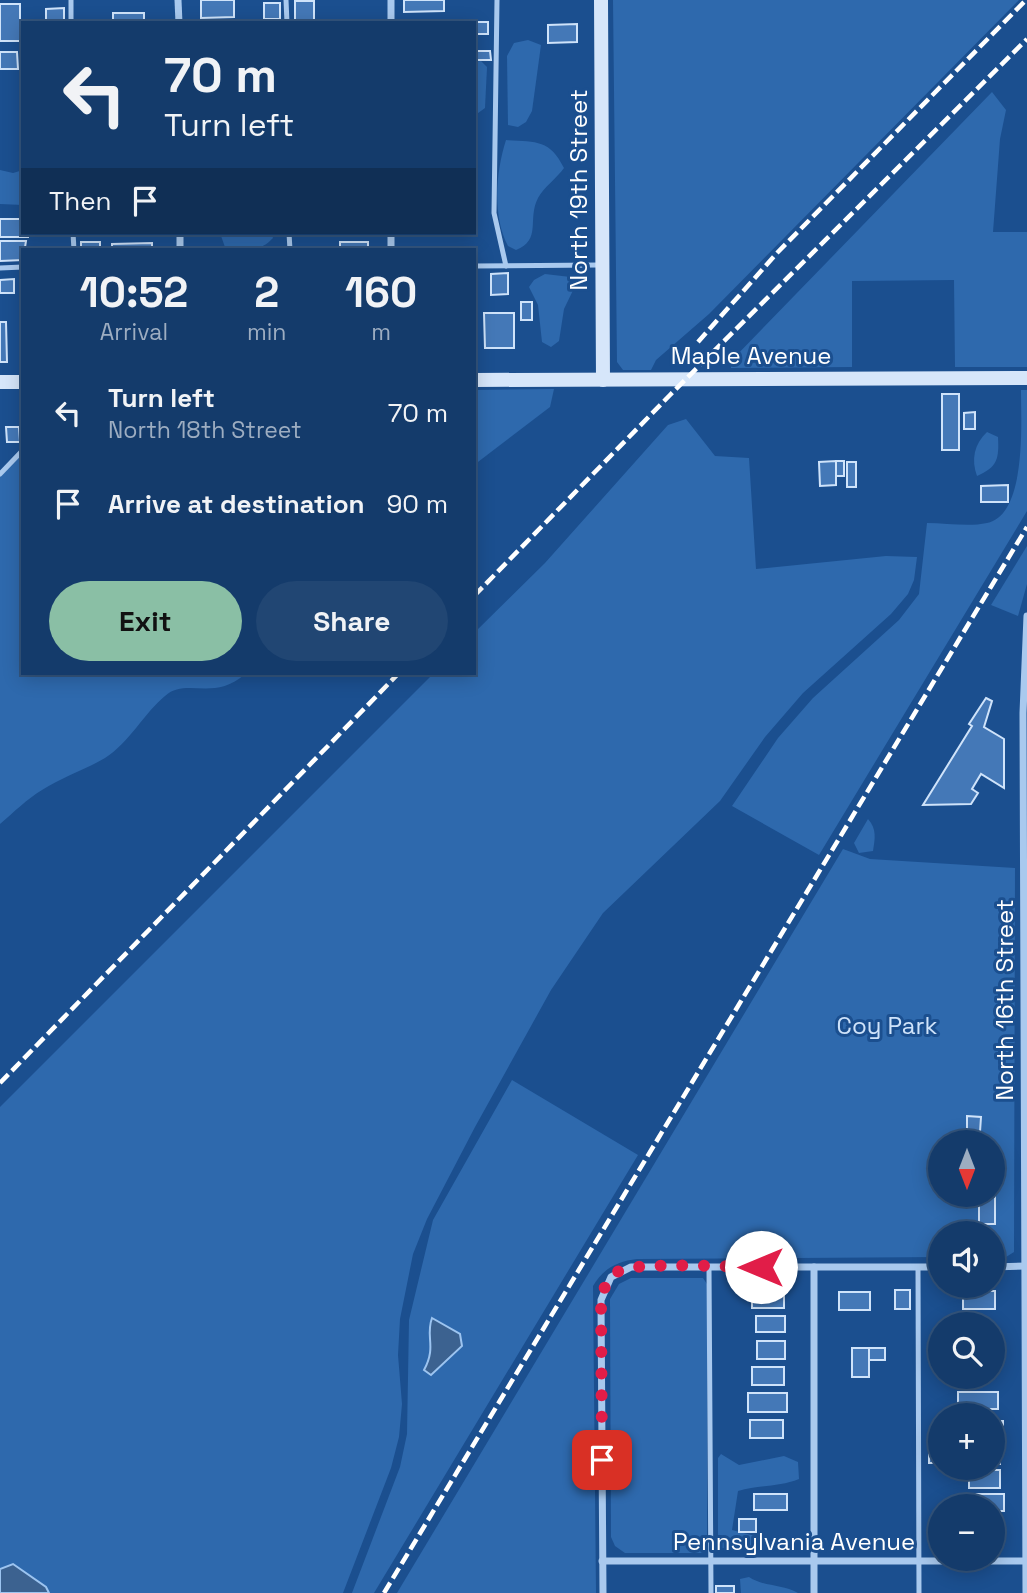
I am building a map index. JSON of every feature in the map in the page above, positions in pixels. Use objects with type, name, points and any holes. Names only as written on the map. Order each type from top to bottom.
[{"type":"main road","name":"North 19th Street","points":[[601,0],[603,380]]},
{"type":"main road","name":"Maple Avenue","points":[[476,380],[1027,379]]},
{"type":"main road","points":[[0,382],[21,382]]},
{"type":"street","points":[[178,0],[179,21]]},
{"type":"street","points":[[391,0],[391,21]]},
{"type":"street","name":"North 16th Street","points":[[1026,1593],[1027,616]]},
{"type":"street","points":[[1005,1267],[1026,1266]]},
{"type":"street","points":[[603,1593],[601,1300],[604,1287],[611,1277],[631,1267],[928,1267]]},
{"type":"street","points":[[814,1267],[814,1593]]},
{"type":"street","name":"Pennsylvania Avenue","points":[[603,1561],[1026,1561]]},
{"type":"lane","points":[[71,0],[71,21]]},
{"type":"lane","points":[[286,0],[287,21]]},
{"type":"lane","points":[[497,0],[494,213],[506,266]]},
{"type":"lane","points":[[476,266],[603,265]]},
{"type":"lane","points":[[0,268],[21,267]]},
{"type":"lane","points":[[0,474],[21,452]]},
{"type":"lane","points":[[709,1267],[711,1593]]},
{"type":"lane","points":[[918,1267],[919,1593]]},
{"type":"green space","points":[[613,0],[1019,0],[709,314],[656,360],[651,370],[623,370],[617,362]]},
{"type":"green space","points":[[528,40],[541,45],[532,111],[526,122],[518,127],[508,125],[507,56],[514,43]]},
{"type":"green space","points":[[481,61],[487,67],[485,108],[476,115],[476,62]]},
{"type":"green space","points":[[992,92],[1006,110],[1000,139],[993,232],[1027,232],[1027,367],[955,367],[954,280],[852,281],[852,367],[731,368],[731,361]]},
{"type":"green space","points":[[506,140],[541,144],[553,152],[564,168],[538,198],[529,241],[516,250],[508,246],[498,207],[498,179]]},
{"type":"green space","points":[[0,170],[13,173],[21,171],[21,205],[0,204]]},
{"type":"green space","points":[[221,235],[272,235],[273,238],[257,248],[225,248]]},
{"type":"green space","points":[[545,274],[579,278],[564,309],[559,341],[551,347],[542,342],[538,305],[529,287],[534,280]]},
{"type":"green space","points":[[554,389],[550,407],[476,463],[476,390]]},
{"type":"green space","points":[[1021,390],[1027,390],[1027,511],[819,855],[732,806],[778,738],[813,698],[899,620],[919,594],[927,523],[980,524],[1000,516],[1009,503],[1019,466]]},
{"type":"green space","points":[[686,419],[715,456],[749,458],[756,569],[886,556],[917,557],[914,580],[908,594],[891,614],[803,693],[765,737],[720,801],[603,913],[551,990],[475,1127],[427,1219],[413,1254],[400,1319],[398,1355],[402,1404],[399,1437],[391,1468],[343,1593],[0,1593],[0,1107],[432,675],[476,675],[476,631],[545,563],[668,425]]},
{"type":"green space","points":[[987,432],[998,437],[996,461],[977,476],[975,452]]},
{"type":"green space","points":[[21,455],[21,675],[244,675],[222,687],[182,688],[173,691],[158,703],[114,752],[42,790],[0,824],[0,477]]},
{"type":"green space","points":[[1027,546],[1027,584],[1018,616],[991,605]]},
{"type":"green space","points":[[868,819],[874,830],[873,851],[859,853],[854,843]]},
{"type":"green space","name":"Coy Park","points":[[843,849],[870,859],[1015,868],[1014,1252],[1005,1257],[1005,1221],[928,1221],[928,1257],[637,1259],[611,1267],[601,1275],[593,1286],[596,1593],[397,1593]]},
{"type":"green space","points":[[512,1080],[638,1155],[374,1593],[352,1593],[400,1467],[407,1434],[409,1320],[433,1220]]},
{"type":"green space","points":[[631,1278],[703,1278],[707,1284],[707,1547],[703,1553],[625,1553],[615,1546],[611,1537],[610,1299],[619,1284]]},
{"type":"green space","points":[[721,1454],[739,1465],[784,1456],[798,1462],[799,1479],[738,1491],[732,1530],[759,1537],[764,1544],[754,1550],[722,1548],[718,1544],[718,1458]]},
{"type":"green space","points":[[749,1577],[798,1593],[741,1593],[740,1579]]},
{"type":"shaded area","points":[[432,1318],[460,1334],[462,1346],[431,1375],[424,1370],[430,1354]]},
{"type":"shaded area","points":[[13,1564],[46,1587],[49,1593],[0,1593],[0,1569]]},
{"type":"building","points":[[201,0],[234,0],[234,17],[201,18]]},
{"type":"building","points":[[404,0],[444,0],[444,11],[404,12]]},
{"type":"building","points":[[295,1],[314,1],[314,21],[295,21]]},
{"type":"building","points":[[264,3],[280,3],[280,19],[264,19]]},
{"type":"building","points":[[0,4],[20,4],[20,41],[0,41]]},
{"type":"building","points":[[64,8],[64,21],[46,21],[46,9]]},
{"type":"building","points":[[113,13],[144,13],[144,21],[113,21]]},
{"type":"building","points":[[476,22],[488,22],[488,34],[476,34]]},
{"type":"building","points":[[577,24],[577,42],[548,43],[548,25]]},
{"type":"building","points":[[476,51],[490,51],[491,60],[476,60]]},
{"type":"building","points":[[0,52],[17,52],[18,69],[0,69]]},
{"type":"building","points":[[0,219],[21,219],[21,235],[28,235],[28,237],[0,237]]},
{"type":"building","points":[[0,241],[26,241],[25,248],[21,248],[21,260],[0,261]]},
{"type":"building","points":[[81,242],[100,242],[100,248],[81,248]]},
{"type":"building","points":[[340,242],[368,242],[368,248],[340,248]]},
{"type":"building","points":[[152,243],[152,248],[112,248],[112,244]]},
{"type":"building","points":[[508,273],[508,294],[491,295],[491,274]]},
{"type":"building","points":[[14,279],[14,293],[0,293],[0,280]]},
{"type":"building","points":[[521,302],[532,302],[532,320],[521,320]]},
{"type":"building","points":[[484,313],[514,313],[514,348],[485,348]]},
{"type":"building","points":[[0,322],[6,322],[7,362],[0,362]]},
{"type":"building","points":[[942,394],[959,394],[959,450],[942,450]]},
{"type":"building","points":[[975,412],[975,429],[964,429],[964,413]]},
{"type":"building","points":[[6,427],[19,427],[20,442],[7,442]]},
{"type":"building","points":[[836,461],[844,461],[844,476],[836,476]]},
{"type":"building","points":[[836,461],[836,485],[820,486],[819,462]]},
{"type":"building","points":[[847,462],[856,462],[856,487],[847,487]]},
{"type":"building","points":[[1008,485],[1008,502],[981,502],[981,486]]},
{"type":"building","points":[[986,698],[992,701],[984,727],[1004,739],[1004,788],[981,774],[972,789],[978,793],[971,804],[923,805],[972,726],[969,724]]},
{"type":"building","points":[[967,1116],[981,1117],[980,1130],[967,1130]]},
{"type":"building","points":[[979,1208],[995,1208],[995,1221],[979,1221]]},
{"type":"building","points":[[895,1290],[910,1290],[910,1309],[895,1309]]},
{"type":"building","points":[[752,1292],[784,1292],[784,1308],[752,1308]]},
{"type":"building","points":[[839,1292],[870,1292],[870,1310],[839,1310]]},
{"type":"building","points":[[963,1298],[995,1298],[995,1309],[963,1309]]},
{"type":"building","points":[[756,1316],[785,1316],[785,1332],[756,1332]]},
{"type":"building","points":[[757,1341],[785,1341],[785,1359],[757,1359]]},
{"type":"building","points":[[852,1348],[869,1348],[869,1377],[852,1377]]},
{"type":"building","points":[[869,1348],[885,1348],[885,1360],[869,1360]]},
{"type":"building","points":[[752,1367],[784,1367],[784,1385],[752,1385]]},
{"type":"building","points":[[958,1392],[998,1392],[998,1403],[958,1403]]},
{"type":"building","points":[[748,1393],[787,1393],[787,1412],[748,1412]]},
{"type":"building","points":[[750,1420],[783,1420],[783,1438],[750,1438]]},
{"type":"building","points":[[969,1480],[1000,1480],[1000,1488],[969,1488]]},
{"type":"building","points":[[754,1494],[787,1494],[787,1510],[754,1510]]},
{"type":"building","points":[[739,1519],[756,1519],[756,1532],[739,1532]]},
{"type":"building","points":[[716,1586],[734,1586],[734,1593],[716,1593]]},
{"type":"railway","points":[[698,342],[777,253],[1026,0]]},
{"type":"railway","points":[[476,594],[670,395],[1027,39]]},
{"type":"railway","points":[[384,1593],[1027,527]]},
{"type":"railway","points":[[0,1083],[397,675]]},
{"type":"route","points":[[602,1460],[601,1300],[604,1287],[611,1277],[620,1270],[631,1267],[761,1267]]}]
